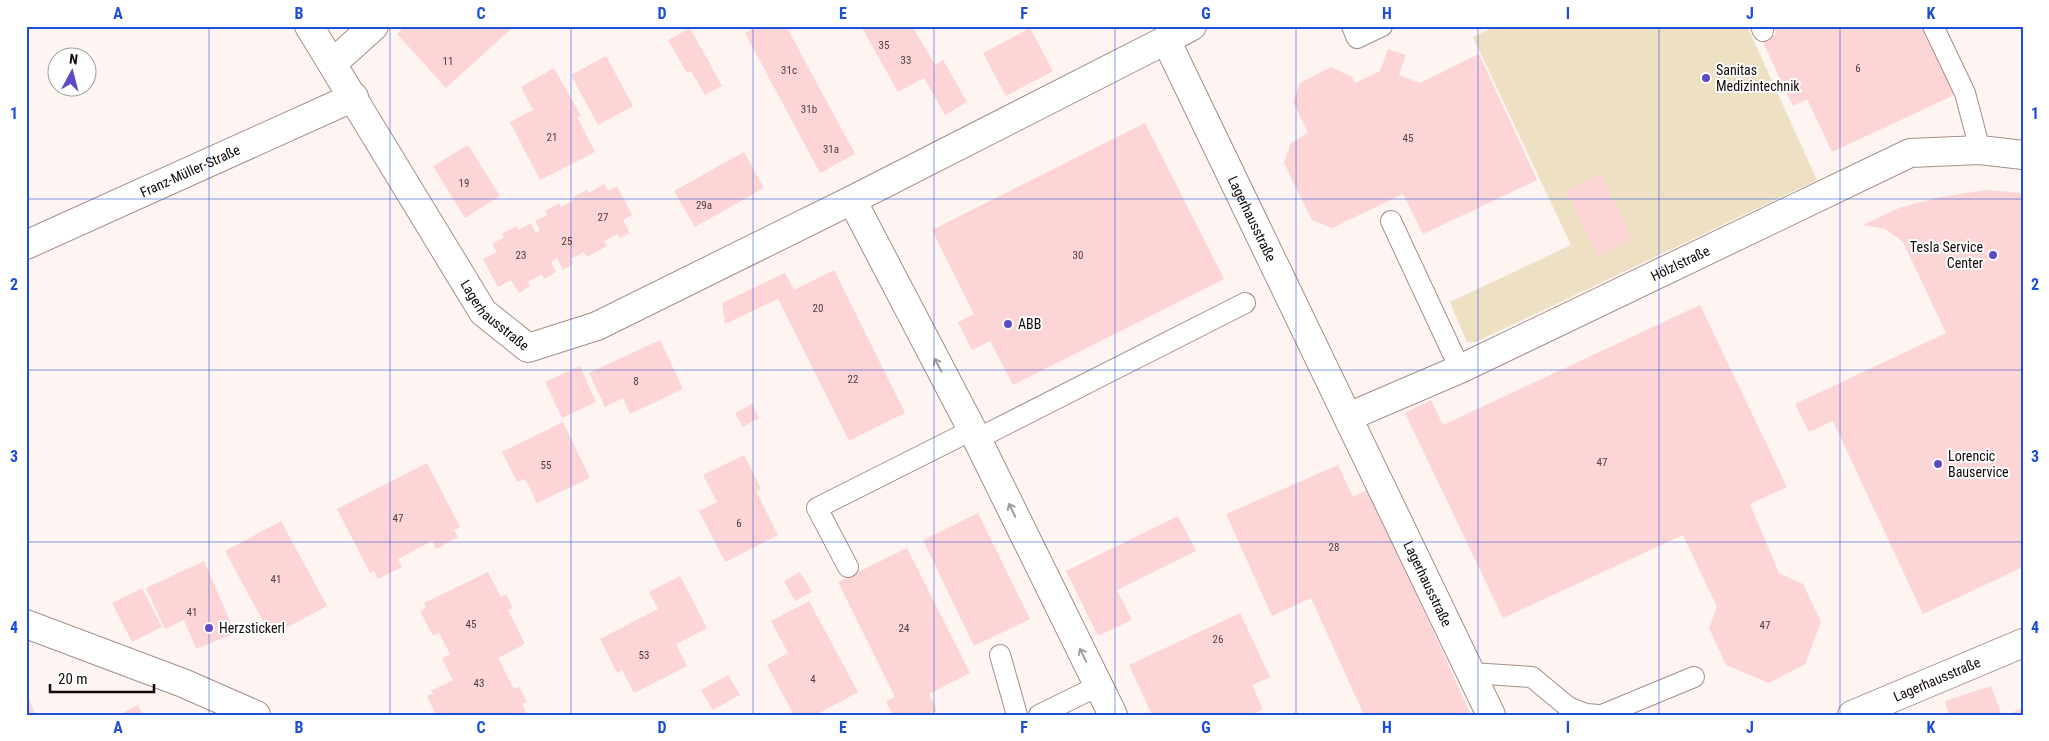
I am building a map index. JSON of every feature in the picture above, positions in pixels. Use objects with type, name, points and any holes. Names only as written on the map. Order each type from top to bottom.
[{"type":"street","name":"Lagerhausstraße","points":[[309,26],[334,63],[483,312],[528,348],[597,326],[852,200],[1166,40],[1491,715]]},
{"type":"street","points":[[334,63],[374,26]]},
{"type":"street","points":[[1166,40],[1192,26]]},
{"type":"street","name":"Franz-Müller-Straße","points":[[26,245],[354,97]]},
{"type":"street","name":"Hölzlstraße","points":[[1348,417],[1460,369],[1910,153],[1980,150],[2023,155]]},
{"type":"street","points":[[852,200],[974,434],[1113,715]]},
{"type":"street","points":[[26,624],[183,683],[256,715]]},
{"type":"street","name":"Lagerhausstraße","points":[[1852,715],[2023,643]]},
{"type":"lane","points":[[1352,26],[1357,38],[1382,26]]},
{"type":"lane","points":[[1933,26],[1965,93],[1980,150]]},
{"type":"lane","points":[[1391,221],[1460,369]]},
{"type":"lane","points":[[848,567],[817,508],[1245,303]]},
{"type":"lane","points":[[1000,654],[1017,715]]},
{"type":"lane","points":[[1471,673],[1532,677],[1568,707],[1586,714],[1600,715],[1694,677]]},
{"type":"lane","points":[[1039,715],[1098,686]]},
{"type":"shaded area","points":[[1496,26],[1747,26],[1817,180],[1476,342],[1467,342],[1450,302],[1571,245],[1473,37]]},
{"type":"building","points":[[405,26],[514,26],[446,88],[397,34]]},
{"type":"building","points":[[758,26],[786,26],[855,154],[820,173],[745,33]]},
{"type":"building","points":[[861,26],[912,26],[935,65],[943,60],[967,102],[945,115],[924,78],[898,92]]},
{"type":"building","name":"Sanitas Medizintechnik","points":[[1772,26],[1922,26],[1954,95],[1832,152],[1807,99],[1793,106],[1762,40],[1776,34]]},
{"type":"building","points":[[690,28],[722,86],[705,95],[691,71],[687,73],[668,40]]},
{"type":"building","points":[[1030,28],[1053,71],[1006,96],[983,53]]},
{"type":"building","points":[[1388,49],[1406,55],[1399,75],[1420,83],[1479,54],[1537,180],[1423,234],[1403,194],[1332,228],[1312,220],[1284,163],[1291,143],[1308,133],[1293,102],[1300,83],[1331,67],[1352,77],[1355,83],[1380,71]]},
{"type":"building","points":[[606,56],[633,106],[598,125],[571,75]]},
{"type":"building","points":[[554,68],[581,116],[577,117],[595,152],[540,180],[510,122],[533,110],[521,87]]},
{"type":"building","points":[[1145,123],[1224,279],[1013,385],[990,341],[972,350],[958,322],[974,314],[932,230]]},
{"type":"building","points":[[468,145],[500,196],[465,218],[433,166]]},
{"type":"building","points":[[744,152],[764,188],[695,227],[674,191]]},
{"type":"building","points":[[1600,174],[1632,239],[1598,256],[1566,190]]},
{"type":"building","points":[[604,184],[608,191],[617,186],[632,215],[623,220],[630,233],[620,238],[617,234],[604,241],[607,246],[587,257],[584,252],[571,259],[573,264],[563,270],[557,258],[551,262],[556,272],[544,279],[542,274],[528,282],[530,286],[519,293],[511,280],[498,287],[483,259],[497,252],[492,244],[504,237],[502,234],[517,226],[519,230],[531,223],[536,233],[540,230],[535,221],[547,215],[545,211],[559,203],[561,207],[574,200],[573,197],[587,190],[589,193]]},
{"type":"building","points":[[1985,190],[2023,193],[2023,567],[1923,614],[1833,421],[1809,432],[1795,404],[1946,333],[1903,242],[1885,229],[1863,225],[1899,208],[1936,198]]},
{"type":"building","points":[[834,270],[905,413],[849,441],[778,299],[725,324],[722,303],[785,273],[794,290]]},
{"type":"building","points":[[1700,305],[1787,487],[1750,504],[1779,573],[1803,584],[1821,622],[1805,664],[1769,683],[1726,665],[1709,628],[1717,607],[1683,535],[1503,618],[1405,413],[1431,400],[1443,425]]},
{"type":"building","points":[[660,340],[683,389],[630,414],[623,398],[605,407],[589,373]]},
{"type":"building","points":[[580,366],[596,402],[562,418],[545,382]]},
{"type":"building","points":[[752,404],[759,418],[743,427],[735,413]]},
{"type":"building","points":[[563,422],[590,478],[537,503],[525,479],[517,482],[502,452]]},
{"type":"building","points":[[744,455],[761,489],[756,491],[778,535],[725,562],[699,511],[717,502],[703,475]]},
{"type":"building","points":[[427,463],[460,527],[454,530],[458,537],[436,549],[432,541],[398,559],[402,567],[378,579],[374,571],[370,573],[337,509]]},
{"type":"building","points":[[1338,465],[1353,497],[1369,489],[1471,715],[1364,715],[1311,598],[1272,616],[1226,514]]},
{"type":"building","points":[[978,513],[1030,619],[974,646],[923,540]]},
{"type":"building","points":[[1178,516],[1196,551],[1117,590],[1132,620],[1098,636],[1066,571]]},
{"type":"building","points":[[281,521],[327,606],[271,636],[225,551]]},
{"type":"building","points":[[907,548],[970,673],[929,694],[937,711],[930,715],[893,715],[886,701],[895,697],[838,582]]},
{"type":"building","points":[[204,561],[235,633],[196,649],[184,620],[165,629],[146,588]]},
{"type":"building","points":[[488,572],[501,597],[506,594],[513,608],[508,610],[525,644],[498,658],[514,689],[519,687],[527,702],[522,704],[527,715],[445,715],[444,713],[436,715],[427,696],[433,693],[431,691],[453,680],[442,659],[450,654],[439,633],[433,636],[420,611],[426,608],[424,603]]},
{"type":"building","points":[[800,572],[812,592],[795,601],[784,581]]},
{"type":"building","points":[[680,576],[707,628],[676,644],[687,666],[634,693],[622,670],[617,673],[600,639],[658,609],[649,592]]},
{"type":"building","points":[[142,588],[162,627],[132,642],[112,603]]},
{"type":"building","points":[[809,601],[858,692],[816,715],[794,715],[767,665],[788,653],[771,621]]},
{"type":"building","points":[[1240,613],[1270,677],[1252,685],[1263,709],[1252,715],[1152,715],[1129,665]]},
{"type":"building","points":[[728,675],[740,695],[713,710],[701,690]]},
{"type":"building","points":[[1991,686],[2002,715],[1949,715],[1945,701]]},
{"type":"building","points":[[26,694],[36,715],[26,715]]},
{"type":"building","points":[[138,705],[143,715],[118,715]]},
{"type":"building","points":[[2023,708],[2023,715],[2006,715]]},
{"type":"place","name":"Sanitas Medizintechnik","points":[[1706,78]]},
{"type":"place","name":"Tesla Service Center","points":[[1993,255]]},
{"type":"place","name":"ABB","points":[[1008,324]]},
{"type":"place","name":"Lorencic Bauservice","points":[[1938,464]]},
{"type":"place","name":"Herzstickerl","points":[[209,628]]}]
